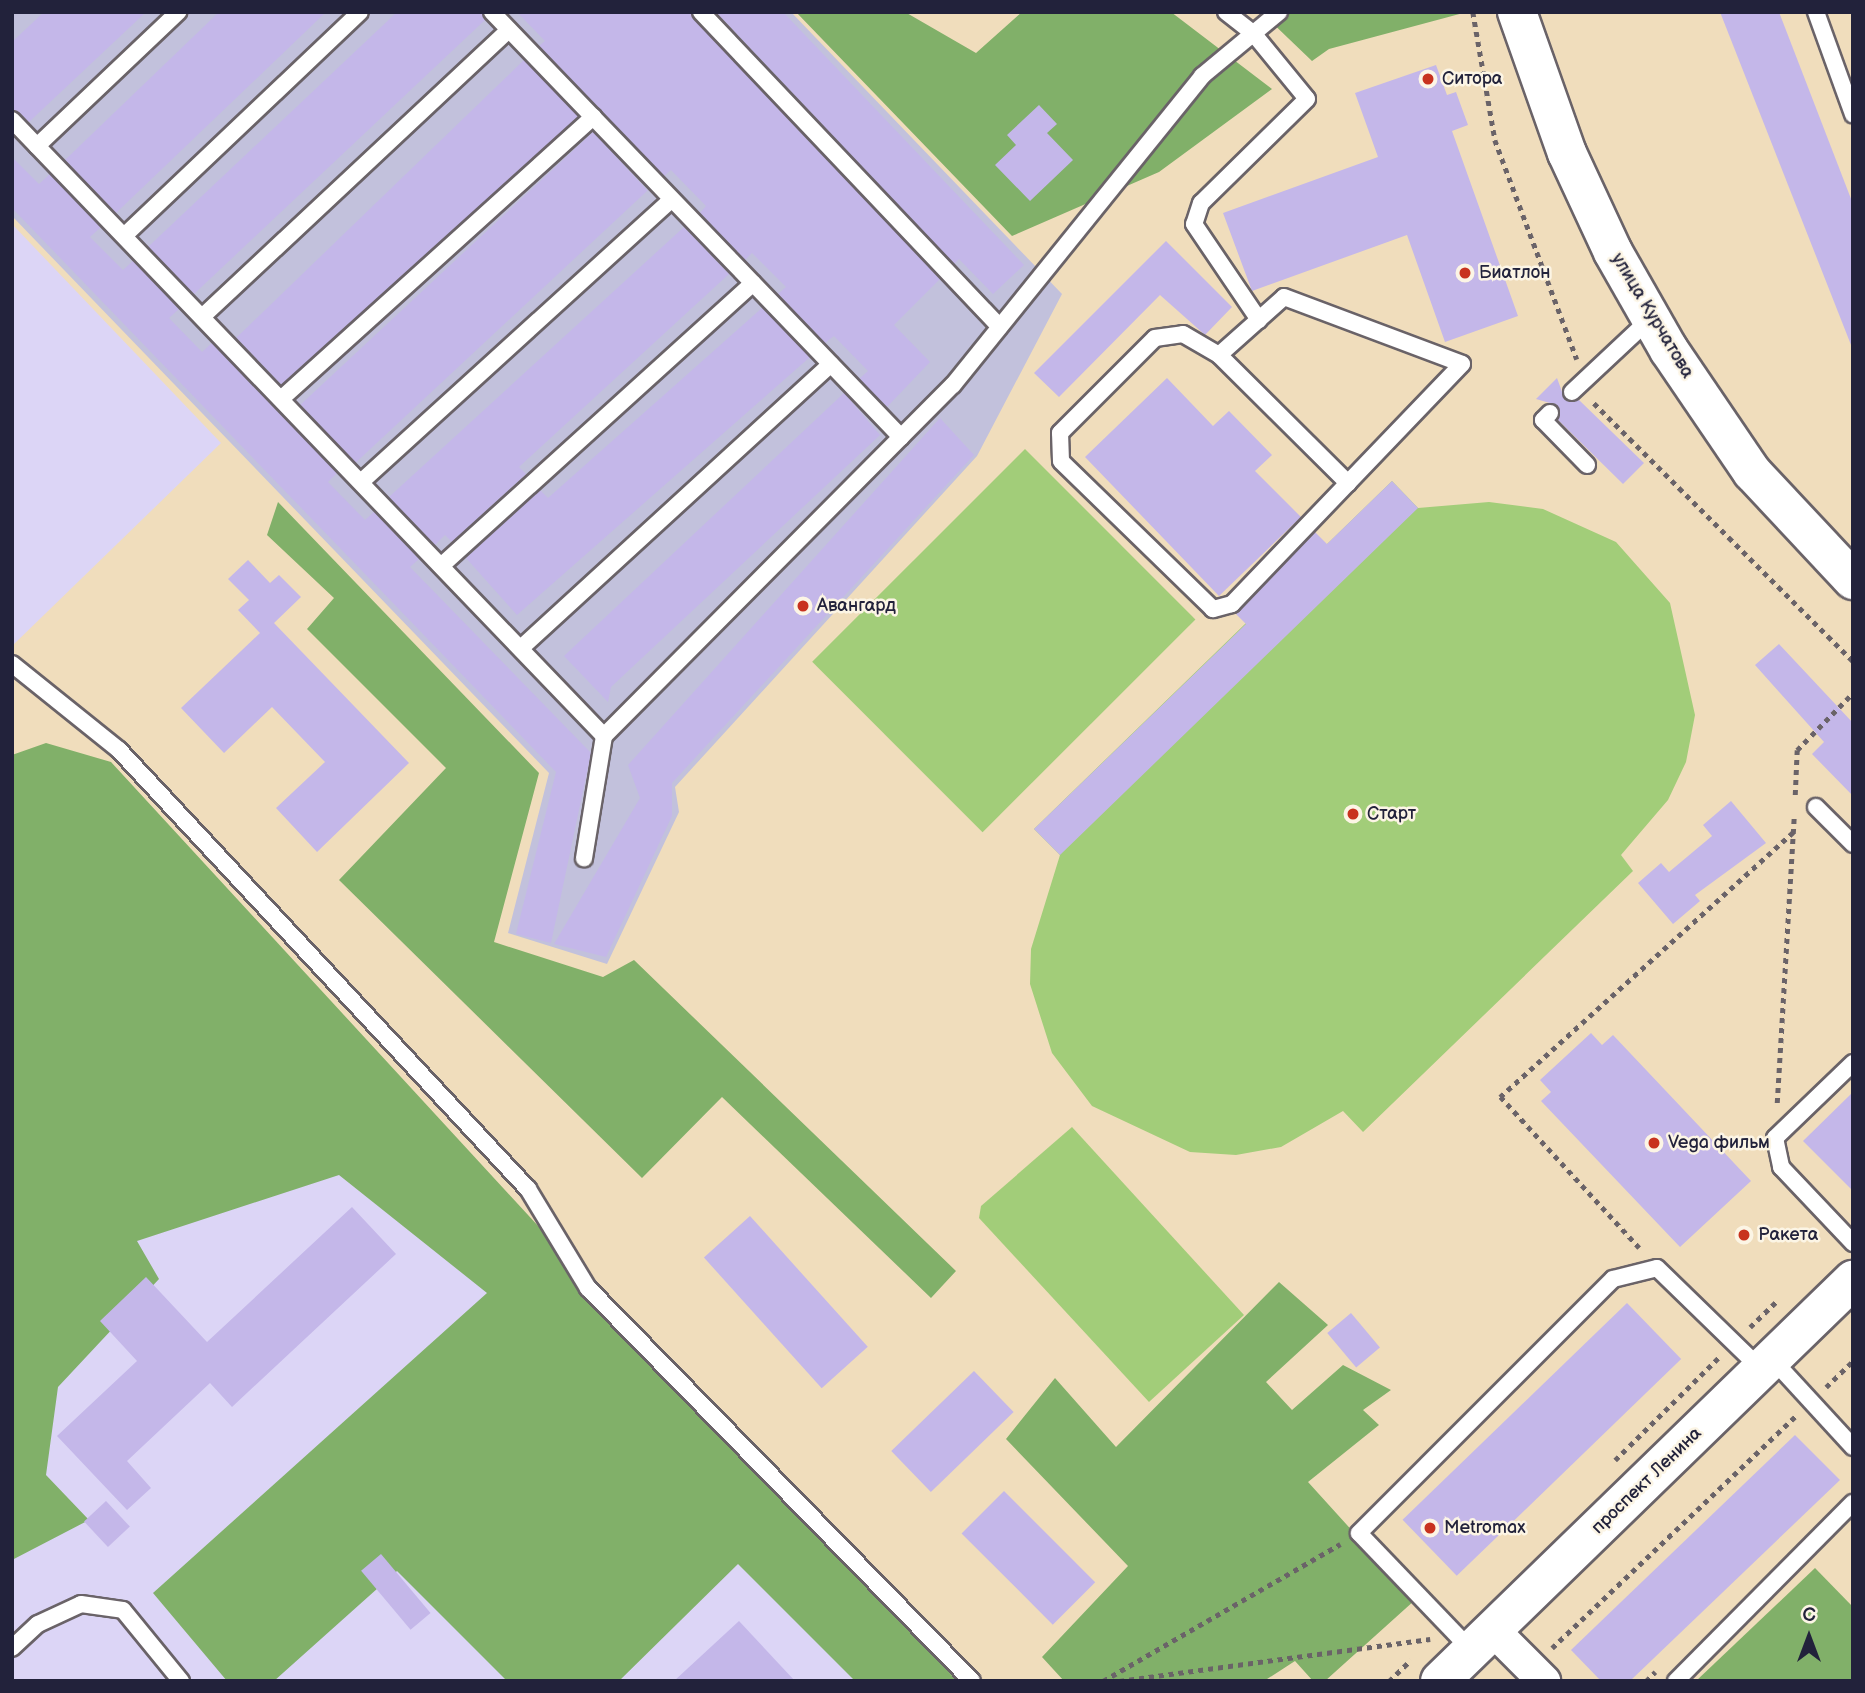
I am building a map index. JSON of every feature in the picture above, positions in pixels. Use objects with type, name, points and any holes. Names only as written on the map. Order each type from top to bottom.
[{"type":"street","name":"улица Курчатова","points":[[1517,12],[1567,153],[1651,318],[1752,472],[1848,568]]},
{"type":"street","name":"проспект Ленина","points":[[1440,1681],[1850,1288]]},
{"type":"street","points":[[1482,1640],[1538,1674]]},
{"type":"lane","points":[[37,146],[178,12]]},
{"type":"lane","points":[[124,236],[360,12]]},
{"type":"lane","points":[[492,12],[901,437]]},
{"type":"lane","points":[[701,12],[1000,327]]},
{"type":"lane","points":[[1226,12],[1253,33],[1307,99],[1201,203],[1194,224],[1259,320]]},
{"type":"lane","points":[[584,858],[604,736],[901,437],[1000,327],[1202,76],[1279,12]]},
{"type":"lane","points":[[1816,12],[1853,114]]},
{"type":"lane","points":[[202,317],[509,30]]},
{"type":"lane","points":[[281,398],[593,117]]},
{"type":"lane","points":[[12,120],[604,736]]},
{"type":"lane","points":[[361,482],[672,199]]},
{"type":"lane","points":[[441,566],[753,283]]},
{"type":"lane","points":[[1219,355],[1284,298],[1462,364],[1348,483],[1232,604],[1213,609],[1061,461],[1060,433],[1155,338],[1183,334],[1219,355],[1348,483]]},
{"type":"lane","points":[[1572,392],[1651,318]]},
{"type":"lane","points":[[520,648],[831,364]]},
{"type":"lane","points":[[1550,413],[1543,420],[1587,465]]},
{"type":"lane","points":[[12,664],[119,750],[528,1189],[588,1289],[972,1681]]},
{"type":"lane","points":[[1816,807],[1853,844]]},
{"type":"lane","points":[[1853,1063],[1775,1138],[1781,1167],[1853,1243]]},
{"type":"lane","points":[[1482,1640],[1359,1533],[1613,1279],[1657,1268],[1811,1402],[1853,1447]]},
{"type":"lane","points":[[1676,1681],[1853,1503]]},
{"type":"lane","points":[[12,1648],[38,1624],[81,1604],[123,1610],[181,1681]]},
{"type":"path","points":[[1775,1138],[1797,750],[1853,693]]},
{"type":"path","points":[[1657,1268],[1500,1097],[1793,831]]},
{"type":"path","points":[[1538,1674],[1853,1361]]},
{"type":"path","points":[[1103,1681],[1359,1533]]},
{"type":"path","points":[[1119,1681],[1433,1639]]},
{"type":"shaded area","points":[[12,12],[791,12],[1062,294],[977,456],[675,787],[679,812],[607,964],[508,933],[549,773],[12,216]]},
{"type":"shaded area","points":[[12,224],[221,443],[12,646]]},
{"type":"shaded area","points":[[278,1017],[918,1681],[12,1681],[12,1258]]},
{"type":"green space","points":[[796,12],[905,12],[976,53],[1022,12],[1171,12],[1272,89],[1159,172],[1012,236]]},
{"type":"green space","points":[[1261,12],[1467,12],[1329,49],[1312,61]]},
{"type":"green space","points":[[1025,449],[1195,619],[983,832],[812,662]]},
{"type":"green space","name":"Старт","points":[[1392,481],[1418,508],[1489,502],[1543,509],[1616,542],[1670,603],[1695,715],[1686,762],[1668,800],[1621,855],[1633,871],[1363,1132],[1343,1111],[1281,1147],[1236,1155],[1190,1152],[1092,1106],[1052,1053],[1030,984],[1031,949],[1060,855],[1034,829]]},
{"type":"green space","points":[[278,502],[539,773],[494,942],[603,977],[634,960],[956,1271],[931,1298],[722,1097],[642,1178],[339,880],[446,768],[307,629],[334,598],[267,535]]},
{"type":"green space","points":[[46,743],[111,762],[957,1681],[855,1681],[738,1564],[619,1681],[507,1681],[397,1571],[274,1681],[227,1681],[153,1593],[487,1293],[339,1175],[137,1241],[159,1279],[58,1387],[46,1475],[89,1520],[12,1560],[12,755]]},
{"type":"green space","points":[[1072,1127],[1244,1315],[1149,1402],[979,1218],[981,1206]]},
{"type":"green space","points":[[1279,1282],[1328,1325],[1266,1382],[1292,1410],[1343,1365],[1391,1390],[1363,1410],[1379,1425],[1308,1482],[1415,1600],[1325,1681],[1313,1681],[1295,1661],[1264,1681],[1064,1681],[1042,1657],[1128,1566],[1006,1439],[1055,1378],[1116,1447]]},
{"type":"green space","points":[[1815,1568],[1853,1607],[1853,1681],[1696,1681]]},
{"type":"building","points":[[44,12],[146,12],[29,122],[12,110],[12,42]]},
{"type":"building","points":[[219,12],[326,12],[116,213],[65,160]]},
{"type":"building","points":[[397,12],[482,12],[485,20],[194,294],[148,247]]},
{"type":"building","points":[[517,12],[691,12],[940,279],[894,325],[930,362],[887,407],[859,379],[868,371],[834,336],[825,343],[778,294],[786,287],[752,253],[745,260],[700,213],[706,206],[671,170],[664,176],[539,46],[545,41]]},
{"type":"building","points":[[716,12],[783,12],[1024,265],[993,294],[959,259],[954,264]]},
{"type":"building","points":[[1720,12],[1779,12],[1853,204],[1853,350]]},
{"type":"building","points":[[524,60],[578,116],[290,394],[236,338]]},
{"type":"building","points":[[1436,65],[1447,95],[1456,92],[1468,125],[1452,131],[1518,316],[1445,342],[1407,235],[1252,291],[1223,213],[1378,157],[1355,93]]},
{"type":"building","points":[[1039,105],[1057,124],[1047,133],[1073,160],[1030,201],[995,165],[1016,145],[1007,135]]},
{"type":"building","points":[[593,132],[648,191],[355,463],[300,405]]},
{"type":"building","points":[[12,157],[39,184],[50,174],[101,227],[90,237],[123,270],[133,261],[179,309],[169,318],[202,352],[212,343],[337,473],[328,482],[365,520],[374,512],[419,559],[410,567],[591,753],[551,943],[516,934],[556,772],[12,208]]},
{"type":"building","points":[[684,227],[729,274],[519,467],[526,474],[452,542],[445,535],[435,545],[389,497]]},
{"type":"building","points":[[1166,241],[1232,307],[1205,335],[1160,295],[1059,397],[1034,373]]},
{"type":"building","points":[[762,308],[810,357],[517,615],[466,558],[540,490],[548,498]]},
{"type":"building","points":[[1167,378],[1213,426],[1229,411],[1272,455],[1255,471],[1301,517],[1219,596],[1085,457]]},
{"type":"building","points":[[1557,378],[1565,400],[1579,400],[1644,463],[1623,484],[1558,420],[1557,405],[1536,399]]},
{"type":"building","points":[[844,393],[880,435],[611,687],[608,702],[564,656]]},
{"type":"building","points":[[940,418],[974,455],[672,783],[672,816],[606,957],[554,944],[640,798],[628,765]]},
{"type":"building","points":[[1392,481],[1418,508],[1060,855],[1034,829],[1246,624],[1236,614],[1315,532],[1327,544]]},
{"type":"building","points":[[248,560],[270,583],[279,575],[301,597],[274,623],[409,763],[317,852],[276,808],[325,762],[272,707],[224,753],[181,708],[260,633],[238,610],[249,600],[228,579]]},
{"type":"building","points":[[1779,644],[1853,723],[1853,796],[1812,754],[1824,742],[1755,665]]},
{"type":"building","points":[[1731,801],[1766,843],[1695,895],[1700,901],[1673,924],[1638,883],[1661,863],[1669,872],[1712,836],[1703,825]]},
{"type":"building","points":[[1591,1033],[1602,1045],[1613,1035],[1751,1181],[1680,1247],[1541,1101],[1551,1092],[1540,1080]]},
{"type":"building","points":[[1853,1092],[1853,1191],[1803,1141]]},
{"type":"building","points":[[352,1207],[396,1254],[232,1407],[210,1383],[127,1461],[151,1488],[127,1510],[57,1436],[137,1361],[100,1321],[146,1277],[207,1342]]},
{"type":"building","points":[[750,1216],[868,1347],[822,1388],[704,1257]]},
{"type":"building","points":[[1627,1303],[1681,1359],[1457,1576],[1403,1520]]},
{"type":"building","points":[[1351,1313],[1380,1347],[1356,1367],[1327,1333]]},
{"type":"building","points":[[974,1371],[1014,1412],[931,1492],[891,1451]]},
{"type":"building","points":[[1795,1435],[1840,1480],[1630,1681],[1601,1681],[1571,1650]]},
{"type":"building","points":[[1004,1491],[1095,1582],[1053,1625],[962,1533]]},
{"type":"building","points":[[106,1501],[130,1527],[108,1547],[84,1521]]},
{"type":"building","points":[[381,1554],[430,1613],[411,1630],[361,1571]]},
{"type":"building","points":[[739,1621],[795,1681],[674,1681]]},
{"type":"place","name":"Ситора","points":[[1428,79]]},
{"type":"place","name":"Биатлон","points":[[1465,273]]},
{"type":"place","name":"Авангард","points":[[803,606]]},
{"type":"place","name":"Старт","points":[[1353,814]]},
{"type":"place","name":"Vega фильм","points":[[1654,1143]]},
{"type":"place","name":"Ракета","points":[[1744,1235]]},
{"type":"place","name":"Metromax","points":[[1430,1528]]}]
